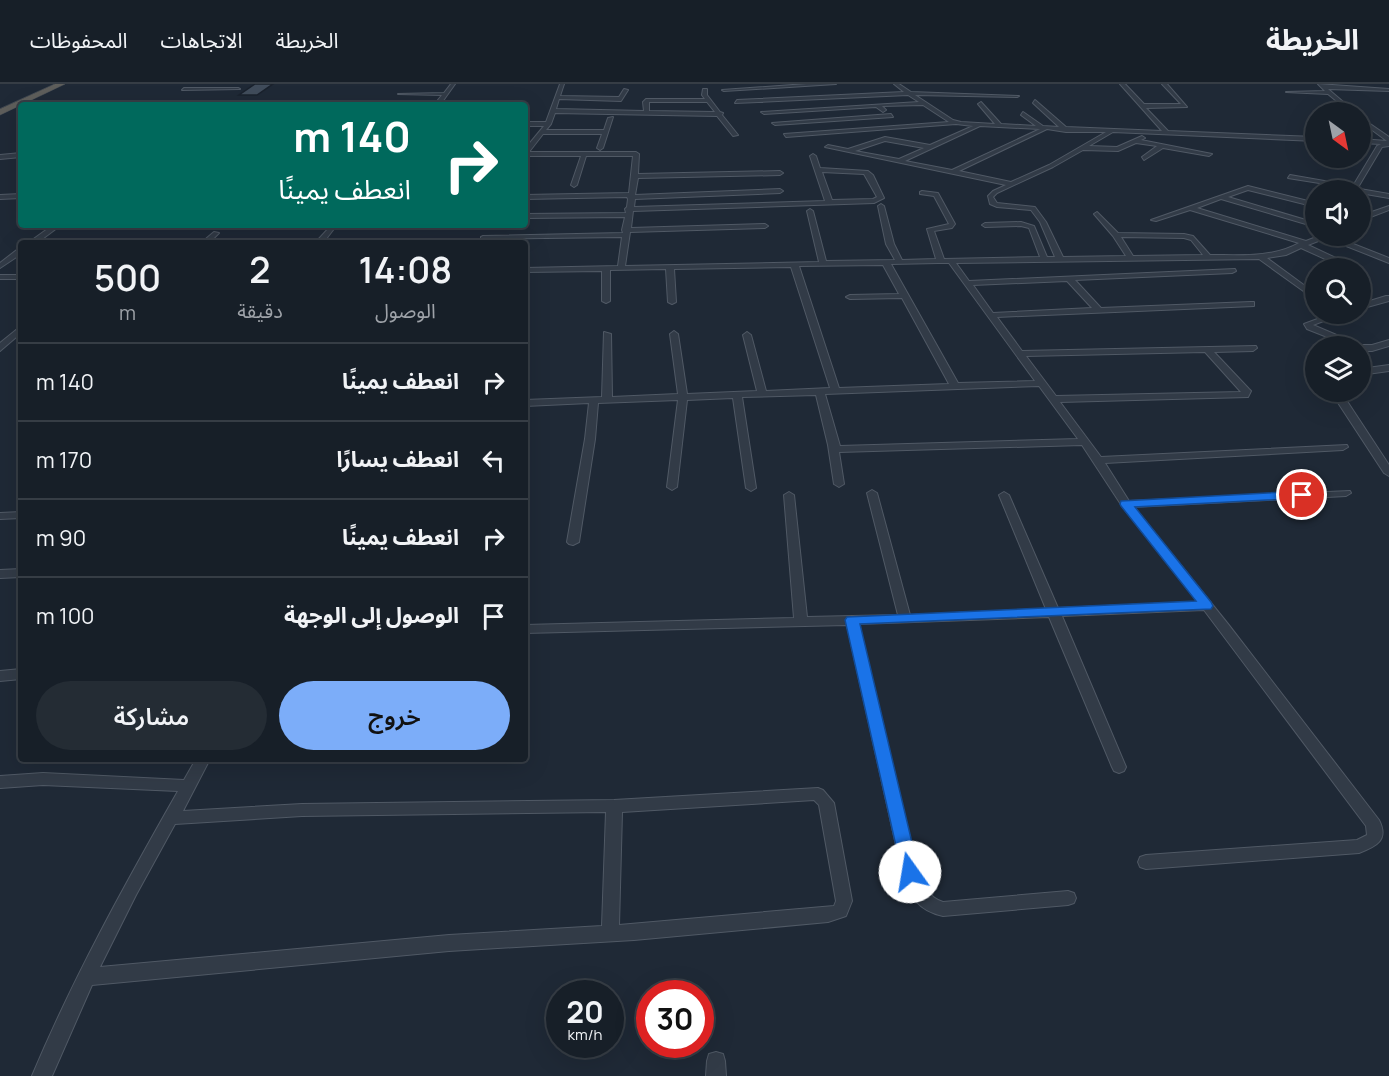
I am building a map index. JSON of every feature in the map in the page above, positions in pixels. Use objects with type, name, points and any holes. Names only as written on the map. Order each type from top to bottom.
[{"type":"highway","points":[[22,102],[61,84]]},
{"type":"highway","points":[[36,102],[75,84]]},
{"type":"highway","points":[[0,112],[18,104]]},
{"type":"highway","points":[[0,119],[18,111]]},
{"type":"street","points":[[191,84],[184,90],[238,88]]},
{"type":"street","points":[[220,102],[244,84]]},
{"type":"street","points":[[439,102],[453,84]]},
{"type":"street","points":[[528,144],[548,123],[562,84]]},
{"type":"street","points":[[724,90],[761,86],[834,84]]},
{"type":"street","points":[[896,84],[956,123]]},
{"type":"street","points":[[1122,84],[1167,133]]},
{"type":"street","points":[[1142,106],[1185,106],[1164,84]]},
{"type":"street","points":[[1321,85],[1389,90]]},
{"type":"street","points":[[1321,85],[1339,102]]},
{"type":"street","points":[[559,97],[621,99],[626,90]]},
{"type":"street","points":[[664,90],[664,100]]},
{"type":"street","points":[[705,90],[704,95],[735,135]]},
{"type":"street","points":[[1288,92],[1327,93]]},
{"type":"street","points":[[737,102],[909,93],[1017,96]]},
{"type":"street","points":[[400,94],[445,94]]},
{"type":"street","points":[[647,113],[646,102],[710,100]]},
{"type":"street","points":[[754,101],[795,143]]},
{"type":"street","points":[[1035,102],[1066,130]]},
{"type":"street","points":[[764,112],[923,103]]},
{"type":"street","points":[[981,104],[1001,127]]},
{"type":"street","points":[[877,105],[906,127]]},
{"type":"street","points":[[554,111],[721,114]]},
{"type":"street","points":[[1023,114],[1044,129]]},
{"type":"street","points":[[775,123],[891,116]]},
{"type":"street","points":[[600,148],[611,118]]},
{"type":"street","points":[[528,124],[548,123]]},
{"type":"street","points":[[786,135],[956,123],[1066,130],[1305,139]]},
{"type":"street","points":[[900,161],[979,126]]},
{"type":"street","points":[[1371,128],[1389,144]]},
{"type":"street","points":[[953,172],[1044,129]]},
{"type":"street","points":[[1060,259],[1043,222],[1033,208],[993,204],[990,197],[995,192],[1083,148],[1111,131]]},
{"type":"street","points":[[541,132],[605,132]]},
{"type":"street","points":[[1083,148],[1118,149],[1136,141],[1147,132]]},
{"type":"street","points":[[848,151],[885,139],[929,147]]},
{"type":"street","points":[[1136,141],[1209,154]]},
{"type":"street","points":[[1371,142],[1389,144]]},
{"type":"street","points":[[1361,180],[1380,146],[1389,144]]},
{"type":"street","points":[[1144,158],[1161,146]]},
{"type":"street","points":[[828,147],[1013,184]]},
{"type":"street","points":[[528,153],[636,154],[635,177],[630,196],[621,268]]},
{"type":"street","points":[[574,185],[584,154]]},
{"type":"street","points":[[0,157],[18,155]]},
{"type":"street","points":[[813,156],[829,202]]},
{"type":"street","points":[[528,216],[874,201],[881,198],[870,175],[866,172],[817,170]]},
{"type":"street","points":[[635,177],[780,173]]},
{"type":"street","points":[[1290,177],[1305,180]]},
{"type":"street","points":[[1154,220],[1248,188],[1305,202]]},
{"type":"street","points":[[528,197],[780,191]]},
{"type":"street","points":[[922,192],[936,194],[952,224],[950,227],[930,229],[946,261],[968,283],[1098,460],[1126,504],[1374,824],[1375,838],[1359,846],[1146,862]]},
{"type":"street","points":[[1371,192],[1389,196]]},
{"type":"street","points":[[0,197],[18,196]]},
{"type":"street","points":[[1221,197],[1305,222]]},
{"type":"street","points":[[881,206],[890,244],[900,262]]},
{"type":"street","points":[[1191,208],[1303,244],[1330,258]]},
{"type":"street","points":[[1371,214],[1389,208]]},
{"type":"street","points":[[810,212],[823,264]]},
{"type":"street","points":[[1097,214],[1116,235],[1131,258]]},
{"type":"street","points":[[985,225],[1021,224],[1032,227],[1044,259]]},
{"type":"street","points":[[500,240],[765,226]]},
{"type":"street","points":[[36,240],[54,228]]},
{"type":"street","points":[[483,240],[489,228]]},
{"type":"street","points":[[322,240],[330,230]]},
{"type":"street","points":[[208,240],[216,233]]},
{"type":"street","points":[[1116,235],[1193,238],[1208,257]]},
{"type":"street","points":[[528,270],[1044,259],[1261,257],[1283,253],[1303,244]]},
{"type":"street","points":[[1351,246],[1389,261]]},
{"type":"street","points":[[0,266],[18,253]]},
{"type":"street","points":[[1261,257],[1305,290]]},
{"type":"street","points":[[886,263],[955,387]]},
{"type":"street","points":[[794,264],[836,392]]},
{"type":"street","points":[[670,267],[672,302]]},
{"type":"street","points":[[606,268],[606,301]]},
{"type":"street","points":[[968,283],[1232,271]]},
{"type":"street","points":[[0,277],[18,277]]},
{"type":"street","points":[[1069,278],[1098,310]]},
{"type":"street","points":[[850,297],[904,296]]},
{"type":"street","points":[[1371,304],[1389,298]]},
{"type":"street","points":[[992,315],[1251,304]]},
{"type":"street","points":[[1308,324],[1332,336]]},
{"type":"street","points":[[0,348],[18,332]]},
{"type":"street","points":[[607,334],[607,399]]},
{"type":"street","points":[[672,488],[683,397],[674,334]]},
{"type":"street","points":[[747,335],[762,394]]},
{"type":"street","points":[[1371,348],[1389,343]]},
{"type":"street","points":[[1021,354],[1253,348]]},
{"type":"street","points":[[1053,399],[1245,395],[1246,391],[1208,350]]},
{"type":"street","points":[[1371,370],[1389,368]]},
{"type":"street","points":[[528,403],[1041,383]]},
{"type":"street","points":[[820,392],[833,445],[839,484]]},
{"type":"street","points":[[737,395],[751,488]]},
{"type":"street","points":[[573,542],[594,400]]},
{"type":"street","points":[[1342,402],[1389,473]]},
{"type":"street","points":[[833,445],[837,449],[847,450],[1085,442]]},
{"type":"street","points":[[1098,460],[1342,447]]},
{"type":"street","points":[[1375,452],[1389,452]]},
{"type":"street","points":[[872,493],[905,619]]},
{"type":"street","points":[[1126,504],[1346,493]]},
{"type":"street","points":[[789,495],[801,621]]},
{"type":"street","points":[[1004,495],[1055,611],[1119,767]]},
{"type":"street","points":[[0,516],[18,515]]},
{"type":"street","points":[[0,574],[18,573]]},
{"type":"street","points":[[528,629],[905,619],[1206,606]]},
{"type":"street","points":[[852,620],[910,872],[921,896],[932,907],[943,909],[1068,898]]},
{"type":"street","points":[[0,676],[18,674]]},
{"type":"street","points":[[42,1076],[85,977],[130,889],[201,762]]},
{"type":"street","points":[[0,782],[43,778],[189,786]]},
{"type":"street","points":[[85,977],[449,943],[610,933],[828,915],[840,911],[844,901],[826,802],[818,794],[614,806],[302,810],[172,818]]},
{"type":"street","points":[[610,933],[614,806]]},
{"type":"building","points":[[255,84],[273,84],[257,95],[239,95]]},
{"type":"route","points":[[910,872],[852,620],[1206,606],[1126,504],[1302,495]]}]
